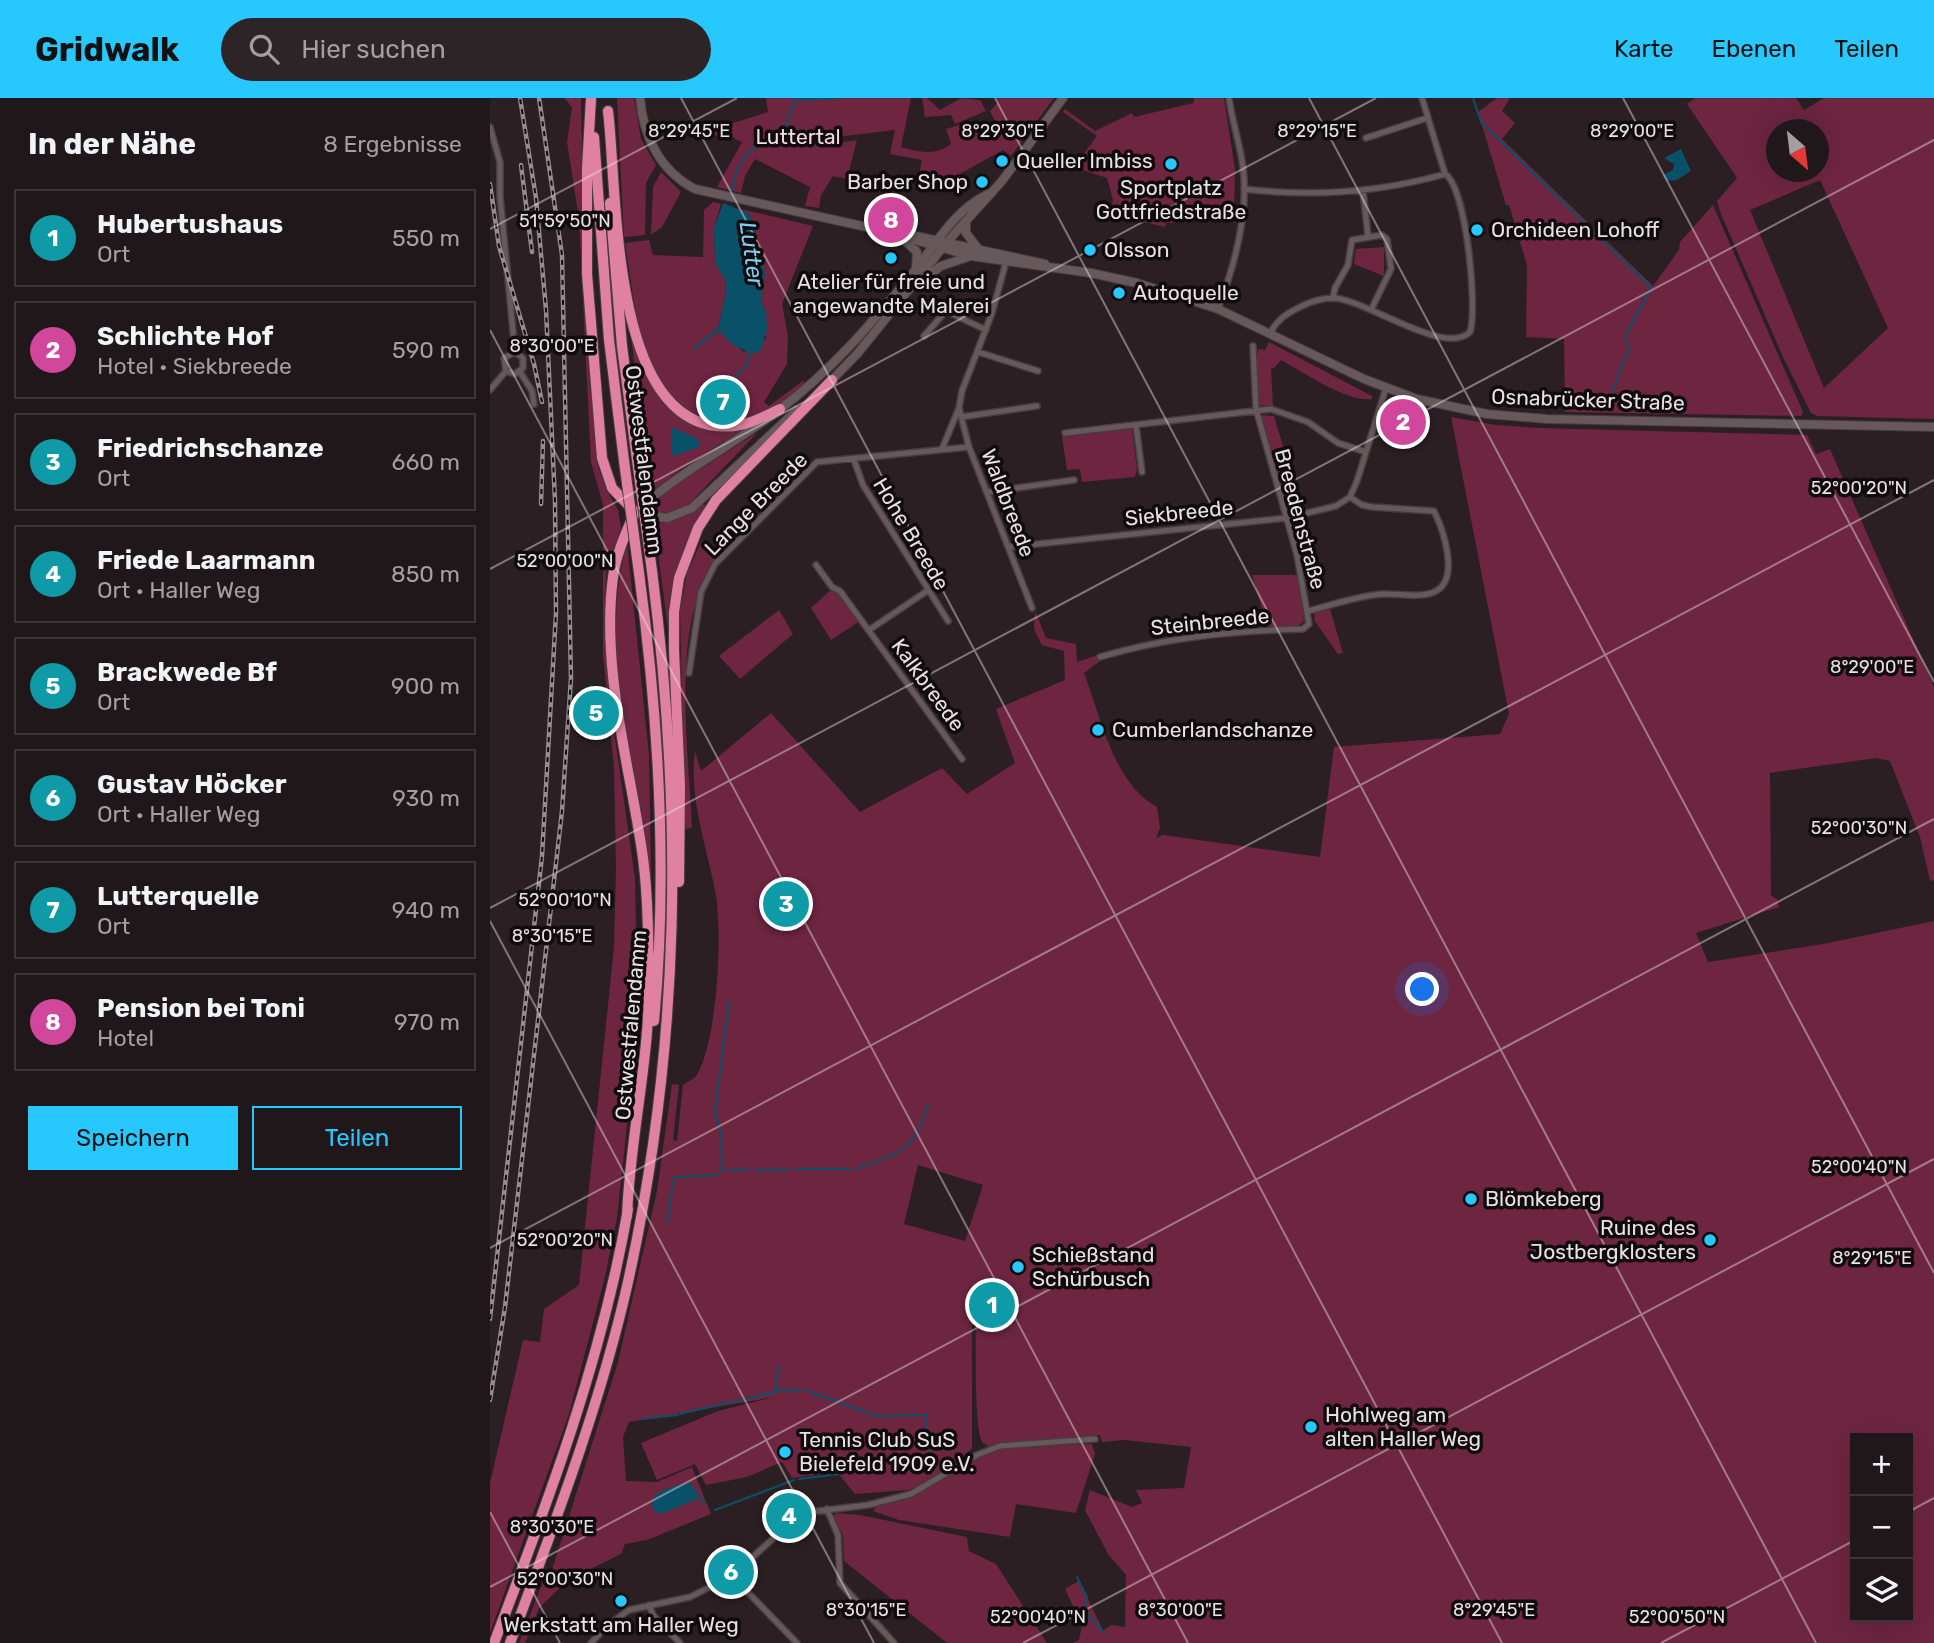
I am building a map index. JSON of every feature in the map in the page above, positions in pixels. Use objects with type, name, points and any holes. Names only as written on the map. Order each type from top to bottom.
[{"type":"highway","name":"Ostwestfalendamm","points":[[494,1643],[572,1431],[594,1355],[627,1216],[650,1059],[661,876],[659,779],[639,573],[598,226],[591,98]]},
{"type":"highway","points":[[591,98],[586,169],[587,274],[601,448],[612,488],[635,512],[613,576],[611,623],[622,737],[645,880],[648,1020],[627,1216]]},
{"type":"highway","name":"Ostwestfalendamm","points":[[510,1643],[584,1439],[627,1284],[647,1189],[661,1098],[673,938],[671,784],[652,571],[611,229],[608,98]]},
{"type":"highway","points":[[608,111],[625,283],[639,347],[652,379],[671,404],[703,423],[734,426],[750,423],[780,409]]},
{"type":"highway","points":[[673,938],[679,902],[681,841],[674,650],[676,596],[691,543],[707,513],[724,491],[832,380]]},
{"type":"main road","name":"Osnabrücker Straße","points":[[640,98],[644,123],[653,148],[675,176],[687,185],[723,197],[940,243],[971,256],[1058,268]]},
{"type":"main road","points":[[635,512],[681,473],[780,409],[835,362],[940,243],[967,219],[1006,176],[1063,98]]},
{"type":"main road","points":[[635,512],[667,518],[692,508],[858,353],[909,290],[965,207],[991,192]]},
{"type":"main road","points":[[967,219],[966,233],[979,248]]},
{"type":"main road","name":"Osnabrücker Straße","points":[[880,230],[902,238],[979,248],[1058,268],[1137,283],[1218,309],[1386,388],[1465,411],[1547,419],[1934,427]]},
{"type":"main road","points":[[902,238],[916,252],[918,262],[914,272]]},
{"type":"main road","points":[[909,290],[941,266],[971,256]]},
{"type":"street","points":[[1218,309],[1239,232],[1244,190],[1229,98]]},
{"type":"street","points":[[1271,332],[1278,321],[1292,311],[1312,302],[1333,298],[1444,338],[1458,340],[1470,332],[1472,325],[1467,246],[1455,183],[1445,174],[1422,98]]},
{"type":"street","points":[[1366,138],[1427,118]]},
{"type":"street","points":[[490,127],[501,171],[501,208],[515,352],[524,359],[520,372],[532,391],[534,404]]},
{"type":"street","points":[[1244,190],[1305,195],[1363,191],[1445,174]]},
{"type":"street","points":[[1363,191],[1368,236]]},
{"type":"street","points":[[1333,298],[1335,288],[1348,265],[1352,240],[1382,235],[1387,239],[1390,274],[1371,310]]},
{"type":"street","name":"Waldbreede","points":[[942,449],[986,330],[1006,262]]},
{"type":"street","points":[[924,336],[946,312],[986,330]]},
{"type":"street","name":"Breedenstraße","points":[[1253,346],[1256,409],[1308,611],[1380,594],[1436,591],[1447,576],[1447,562],[1443,534],[1434,511],[1362,505],[1350,497]]},
{"type":"street","points":[[490,390],[506,371],[504,358],[515,352]]},
{"type":"street","points":[[978,352],[1038,371]]},
{"type":"street","points":[[506,371],[513,374],[520,372]]},
{"type":"street","points":[[1350,497],[1386,388]]},
{"type":"street","points":[[961,418],[1037,406]]},
{"type":"street","name":"Waldbreede","points":[[959,408],[969,447],[1032,608]]},
{"type":"street","points":[[1065,433],[1271,409],[1298,418],[1338,443],[1366,452]]},
{"type":"street","points":[[1136,425],[1142,472]]},
{"type":"street","name":"Lange Breede","points":[[689,673],[701,592],[715,564],[817,462],[969,447]]},
{"type":"street","name":"Hohe Breede","points":[[854,460],[863,485],[948,621]]},
{"type":"street","points":[[988,492],[1074,480]]},
{"type":"street","name":"Siekbreede","points":[[1009,547],[1286,518],[1336,506],[1350,497]]},
{"type":"street","name":"Kalkbreede","points":[[816,565],[869,630],[962,759]]},
{"type":"street","name":"Kalkbreede","points":[[869,630],[927,591]]},
{"type":"street","name":"Steinbreede","points":[[1100,657],[1147,643],[1224,633],[1303,629],[1310,625],[1308,611]]},
{"type":"street","points":[[591,1643],[622,1614],[649,1605],[690,1597],[732,1576],[799,1514],[868,1504],[911,1494],[977,1455],[1000,1447],[1095,1440]]},
{"type":"street","points":[[827,1509],[840,1542],[840,1583],[894,1643]]},
{"type":"street","points":[[732,1576],[797,1643]]},
{"type":"street","points":[[649,1605],[653,1615],[680,1643]]},
{"type":"green space","points":[[564,98],[581,98],[584,268],[591,392],[599,469],[618,510],[621,528],[606,571],[605,630],[610,703],[635,878],[638,1025],[617,1218],[605,1277],[569,1414],[490,1633],[490,1483],[523,1340],[540,1342],[544,1309],[579,1285],[614,947],[614,769],[603,654],[603,505],[591,462],[579,219],[567,142],[572,107]]},
{"type":"green space","points":[[617,98],[634,98],[641,139],[656,165],[646,183],[645,235],[624,237]]},
{"type":"green space","name":"Luttertal","points":[[766,98],[911,98],[901,147],[927,152],[951,144],[946,129],[965,123],[979,134],[988,132],[988,127],[996,123],[990,111],[998,102],[996,98],[1054,98],[1011,156],[1003,150],[947,181],[919,175],[922,160],[890,154],[895,130],[836,137],[837,143],[857,140],[847,179],[833,176],[821,195],[819,208],[805,206],[810,187],[755,159],[745,176],[741,193],[717,187],[742,142],[727,135],[710,136],[704,121],[730,124],[768,112]]},
{"type":"green space","points":[[922,98],[927,98],[940,110],[961,98],[980,100],[986,111],[955,124],[951,115],[925,117]]},
{"type":"green space","name":"Sportplatz Gottfriedstraße","points":[[1194,98],[1224,98],[1235,169],[1234,218],[1166,223],[1165,227],[1110,214],[1113,200],[1107,178],[1074,167],[1097,136],[1063,112],[1065,109],[1095,131],[1132,113],[1134,117],[1194,103]]},
{"type":"green space","points":[[1497,98],[1510,98],[1502,111],[1515,123],[1502,139],[1653,286],[1679,250],[1680,242],[1713,205],[1803,412],[1801,416],[1565,412],[1564,339],[1526,337],[1527,265],[1478,112]]},
{"type":"green space","points":[[1695,98],[1796,98],[1804,110],[1824,98],[1934,98],[1934,419],[1818,416],[1811,413],[1783,357],[1721,214],[1717,201],[1737,178],[1687,104]],"holes":[[[1766,119],[1829,119],[1829,182],[1821,182],[1888,328],[1824,388],[1750,210],[1815,182],[1766,182]]]},
{"type":"green space","points":[[661,172],[681,192],[662,227],[651,235],[653,187]]},
{"type":"green space","points":[[713,202],[721,204],[714,228],[715,262],[725,280],[726,293],[718,328],[704,340],[720,331],[744,352],[766,339],[766,311],[761,303],[765,273],[752,238],[757,229],[748,213],[736,208],[813,226],[782,304],[788,336],[787,364],[764,402],[769,406],[804,380],[803,385],[767,411],[726,423],[697,416],[677,402],[662,384],[643,340],[625,243],[649,240],[653,255],[703,257],[704,210]]},
{"type":"green space","points":[[1384,247],[1384,276],[1354,264],[1356,249]]},
{"type":"green space","points":[[623,304],[647,376],[659,396],[674,412],[693,423],[717,429],[747,427],[681,469],[651,493],[631,337]]},
{"type":"green space","points":[[1269,342],[1372,396],[1372,399],[1338,392],[1281,360],[1271,368],[1273,406],[1259,405],[1256,372],[1258,349],[1265,350]]},
{"type":"green space","points":[[1260,415],[1274,416],[1302,510],[1288,512],[1286,508]]},
{"type":"green space","points":[[1451,417],[1496,425],[1539,428],[1807,435],[1816,454],[1830,449],[1934,687],[1934,880],[1930,881],[1920,837],[1890,761],[1876,758],[1770,773],[1771,895],[1778,900],[1779,907],[1696,933],[1708,962],[1823,944],[1934,921],[1934,1643],[1072,1643],[1079,1640],[1082,1625],[1065,1589],[1079,1581],[1103,1630],[1112,1625],[1125,1627],[1126,1575],[1108,1554],[1085,1510],[1090,1490],[1132,1507],[1142,1503],[1136,1490],[1184,1488],[1191,1447],[1124,1440],[1102,1442],[1100,1435],[988,1446],[983,1443],[978,1421],[975,1313],[972,1311],[972,1448],[953,1467],[925,1484],[908,1490],[855,1494],[837,1472],[792,1478],[782,1462],[747,1477],[706,1485],[695,1464],[657,1480],[641,1443],[718,1411],[774,1397],[629,1422],[623,1437],[626,1481],[657,1482],[692,1467],[711,1514],[647,1540],[625,1544],[621,1554],[568,1580],[539,1608],[525,1643],[519,1643],[544,1579],[550,1576],[618,1362],[657,1191],[672,1084],[679,1085],[673,1140],[677,1141],[683,1085],[696,1076],[709,1038],[717,984],[717,907],[696,804],[695,751],[701,771],[771,713],[860,812],[942,768],[967,794],[1015,763],[996,709],[1065,680],[1064,651],[1042,645],[1034,629],[1035,611],[1046,638],[1076,644],[1077,662],[1098,655],[1100,661],[1084,673],[1119,766],[1129,782],[1157,807],[1160,828],[1156,838],[1163,835],[1320,857],[1334,747],[1500,734],[1509,714]],"holes":[[[918,1165],[983,1185],[965,1241],[904,1224]]]},
{"type":"green space","points":[[1132,429],[1137,469],[1135,477],[1082,482],[1080,469],[1067,470],[1062,437]]},
{"type":"green space","points":[[758,432],[689,504],[668,513],[653,512],[652,504],[665,492]]},
{"type":"green space","points":[[704,504],[707,507],[700,519],[668,629],[654,522],[678,518]]},
{"type":"green space","points":[[1304,519],[1315,556],[1302,560],[1292,525]]},
{"type":"green space","points":[[702,540],[721,552],[704,578],[694,610],[688,646],[686,723],[692,828],[685,829],[680,611],[687,573]]},
{"type":"green space","points":[[627,542],[649,755],[652,918],[629,779],[617,678],[619,584]]},
{"type":"green space","points":[[1252,575],[1298,575],[1304,621],[1298,626],[1268,628]]},
{"type":"green space","points":[[832,589],[839,593],[860,621],[831,640],[811,608]]},
{"type":"green space","points":[[1330,609],[1343,653],[1338,654],[1314,620],[1315,612]]},
{"type":"green space","points":[[779,610],[793,634],[740,679],[719,656]]},
{"type":"green space","points":[[1092,1444],[1095,1454],[1076,1513],[1016,1504],[1010,1537],[899,1520],[873,1511],[877,1506],[919,1492],[965,1464],[992,1452],[1034,1445]]},
{"type":"green space","points":[[836,1513],[860,1515],[967,1537],[969,1551],[996,1564],[1047,1643],[947,1643],[844,1561],[843,1535],[834,1517]]},
{"type":"water","points":[[1681,149],[1691,171],[1677,180],[1666,181],[1663,175],[1673,170],[1674,164],[1664,158]]},
{"type":"water","points":[[723,203],[748,213],[757,229],[752,238],[765,273],[761,303],[766,311],[767,330],[761,350],[752,354],[732,344],[719,331],[694,350],[693,348],[718,328],[726,293],[725,280],[715,262],[714,228]]},
{"type":"water","points":[[671,427],[698,439],[700,446],[675,456],[672,454]]},
{"type":"water","points":[[689,1482],[697,1492],[697,1499],[661,1514],[653,1510],[652,1503],[658,1493]]},
{"type":"waterway","name":"Lutter","points":[[732,190],[738,168],[747,154],[754,148],[782,136],[795,100],[839,98]]},
{"type":"waterway","points":[[1473,98],[1481,122],[1651,288],[1626,334],[1625,342]]},
{"type":"waterway","points":[[1607,407],[1630,344]]},
{"type":"waterway","name":"Lutter","points":[[724,401],[733,379],[749,362],[749,353]]},
{"type":"waterway","name":"Lutter","points":[[587,688],[592,686]]},
{"type":"waterway","points":[[722,1170],[721,1135],[715,1111],[729,1002]]},
{"type":"waterway","points":[[857,1169],[903,1149],[916,1133],[928,1105]]},
{"type":"waterway","points":[[796,1169],[850,1169]]},
{"type":"waterway","points":[[667,1223],[674,1177],[715,1175],[724,1170]]},
{"type":"waterway","points":[[729,1170],[749,1170]]},
{"type":"waterway","points":[[755,1170],[791,1170]]},
{"type":"waterway","points":[[680,1414],[775,1392],[779,1365]]},
{"type":"waterway","points":[[777,1390],[801,1390]]},
{"type":"waterway","points":[[805,1390],[876,1416],[926,1415],[930,1463]]},
{"type":"waterway","points":[[642,1419],[678,1415]]},
{"type":"waterway","points":[[799,1479],[839,1474]]},
{"type":"waterway","points":[[715,1510],[794,1480]]},
{"type":"waterway","points":[[698,1496],[704,1503]]},
{"type":"waterway","points":[[1077,1577],[1087,1597],[1085,1611],[1104,1633]]},
{"type":"railway","points":[[490,1319],[542,856],[556,613],[555,501],[546,310],[536,198],[520,98]]},
{"type":"railway","points":[[490,1400],[505,1307],[562,811],[571,678],[562,255],[539,98]]},
{"type":"railway","points":[[521,165],[532,252]]},
{"type":"railway","points":[[490,184],[499,246],[534,364],[542,402]]},
{"type":"railway","points":[[541,504],[543,441]]},
{"type":"place","name":"Queller Imbiss","points":[[1002,161]]},
{"type":"place","name":"Sportplatz Gottfriedstraße","points":[[1171,164]]},
{"type":"place","name":"Barber Shop","points":[[982,182]]},
{"type":"place","name":"Pension bei Toni","points":[[891,220]]},
{"type":"place","name":"Orchideen Lohoff","points":[[1477,230]]},
{"type":"place","name":"Olsson","points":[[1090,250]]},
{"type":"place","name":"Atelier für freie und angewandte Malerei","points":[[891,258]]},
{"type":"place","name":"Autoquelle","points":[[1119,293]]},
{"type":"place","name":"Lutterquelle","points":[[723,402]]},
{"type":"place","name":"Schlichte Hof","points":[[1403,422]]},
{"type":"place","name":"Brackwede Bf","points":[[596,713]]},
{"type":"place","name":"Cumberlandschanze","points":[[1098,730]]},
{"type":"place","name":"Friedrichschanze","points":[[786,904]]},
{"type":"place","name":"Blömkeberg","points":[[1471,1199]]},
{"type":"place","name":"Ruine des Jostbergklosters","points":[[1710,1240]]},
{"type":"place","name":"Schießstand Schürbusch","points":[[1018,1267]]},
{"type":"place","name":"Hubertushaus","points":[[992,1305]]},
{"type":"place","name":"Hohlweg am alten Haller Weg","points":[[1311,1427]]},
{"type":"place","name":"Tennis Club SuS Bielefeld 1909 e.V.","points":[[785,1452]]},
{"type":"place","name":"Friede Laarmann","points":[[789,1516]]},
{"type":"place","name":"Gustav Höcker","points":[[731,1572]]},
{"type":"place","name":"Werkstatt am Haller Weg","points":[[621,1601]]}]
